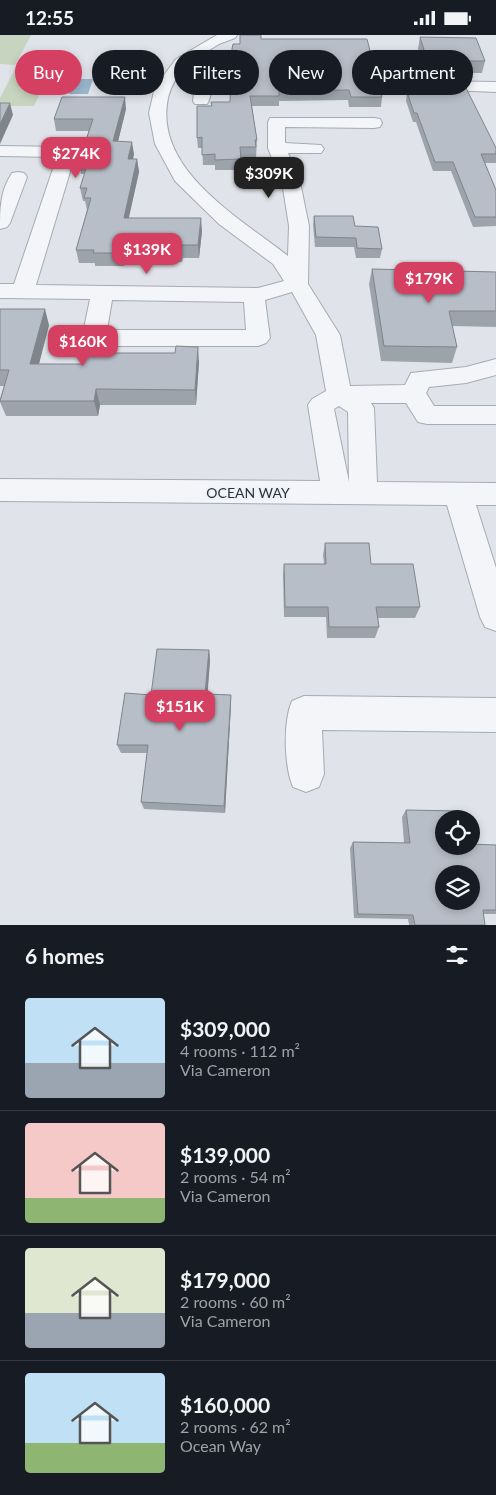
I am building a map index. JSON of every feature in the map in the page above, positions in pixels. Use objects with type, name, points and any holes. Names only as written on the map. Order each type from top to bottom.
[{"type":"street","points":[[200,50],[214,41],[230,35]]},
{"type":"street","points":[[174,72],[163,87],[157,113],[164,144],[180,177],[226,220],[280,260],[311,304],[328,335],[339,395],[361,408],[363,493]]},
{"type":"street","points":[[473,87],[496,87]]},
{"type":"street","points":[[201,101],[202,95]]},
{"type":"street","points":[[298,284],[299,226],[290,182],[277,148],[276,123],[374,123]]},
{"type":"street","points":[[277,148],[315,149]]},
{"type":"street","points":[[0,151],[67,152],[23,291]]},
{"type":"street","points":[[0,223],[18,177]]},
{"type":"street","points":[[248,182],[290,182]]},
{"type":"street","points":[[0,291],[254,295],[298,284]]},
{"type":"street","points":[[102,292],[94,338],[258,338],[254,295]]},
{"type":"street","points":[[413,394],[420,379],[466,375],[496,367]]},
{"type":"street","points":[[336,493],[322,405],[339,395],[413,394]]},
{"type":"street","points":[[413,394],[427,415],[496,415]]},
{"type":"street","name":"OCEAN WAY","points":[[0,490],[496,495]]},
{"type":"street","points":[[458,494],[496,617]]},
{"type":"street","points":[[306,774],[304,713],[496,715]]},
{"type":"green space","points":[[0,35],[31,35],[23,50],[15,50],[15,65],[0,64]]},
{"type":"green space","points":[[15,69],[15,95],[39,95],[34,106],[0,106],[0,98]]},
{"type":"water","points":[[82,79],[92,79],[88,94],[82,94]]},
{"type":"building","points":[[240,35],[261,35],[261,39],[367,39],[370,50],[352,50],[352,95],[381,95],[382,97],[351,97],[349,90],[342,90],[342,50],[269,50],[269,95],[279,96],[250,96],[257,140],[255,140],[256,147],[240,147],[241,159],[215,160],[215,154],[202,155],[202,137],[197,138],[197,106],[212,106],[211,102],[230,102],[230,95],[259,95],[259,50],[232,50],[233,44],[240,44]]},
{"type":"building","points":[[420,37],[476,38],[485,61],[473,61],[473,50],[424,50]]},
{"type":"building","points":[[408,95],[470,95],[496,148],[496,154],[481,154],[496,190],[496,217],[475,217],[453,162],[435,162],[417,113],[414,113]]},
{"type":"building","points":[[62,97],[125,97],[113,141],[132,142],[128,159],[137,159],[124,218],[201,218],[198,245],[181,245],[181,249],[123,248],[122,253],[93,253],[94,250],[76,250],[91,198],[84,198],[87,188],[80,188],[88,162],[79,161],[93,119],[54,119]]},
{"type":"building","points":[[0,103],[10,103],[0,124]]},
{"type":"building","points":[[314,216],[353,216],[355,226],[378,227],[382,249],[357,248],[356,238],[316,237]]},
{"type":"building","points":[[372,269],[496,272],[496,311],[449,311],[457,347],[384,346]]},
{"type":"building","points":[[0,309],[45,309],[30,364],[83,364],[85,353],[175,353],[176,346],[198,347],[195,390],[96,389],[94,401],[0,401],[9,370],[0,370]]},
{"type":"building","points":[[325,543],[369,543],[371,564],[413,564],[420,607],[376,607],[379,627],[329,627],[328,607],[285,607],[284,564],[326,564]]},
{"type":"building","points":[[157,649],[209,650],[205,694],[231,695],[224,806],[141,802],[148,745],[117,745],[125,693],[151,695]]},
{"type":"building","points":[[406,810],[435,811],[435,855],[480,855],[480,844],[496,845],[496,910],[483,910],[485,925],[415,925],[413,915],[358,914],[353,842],[410,843]]}]
